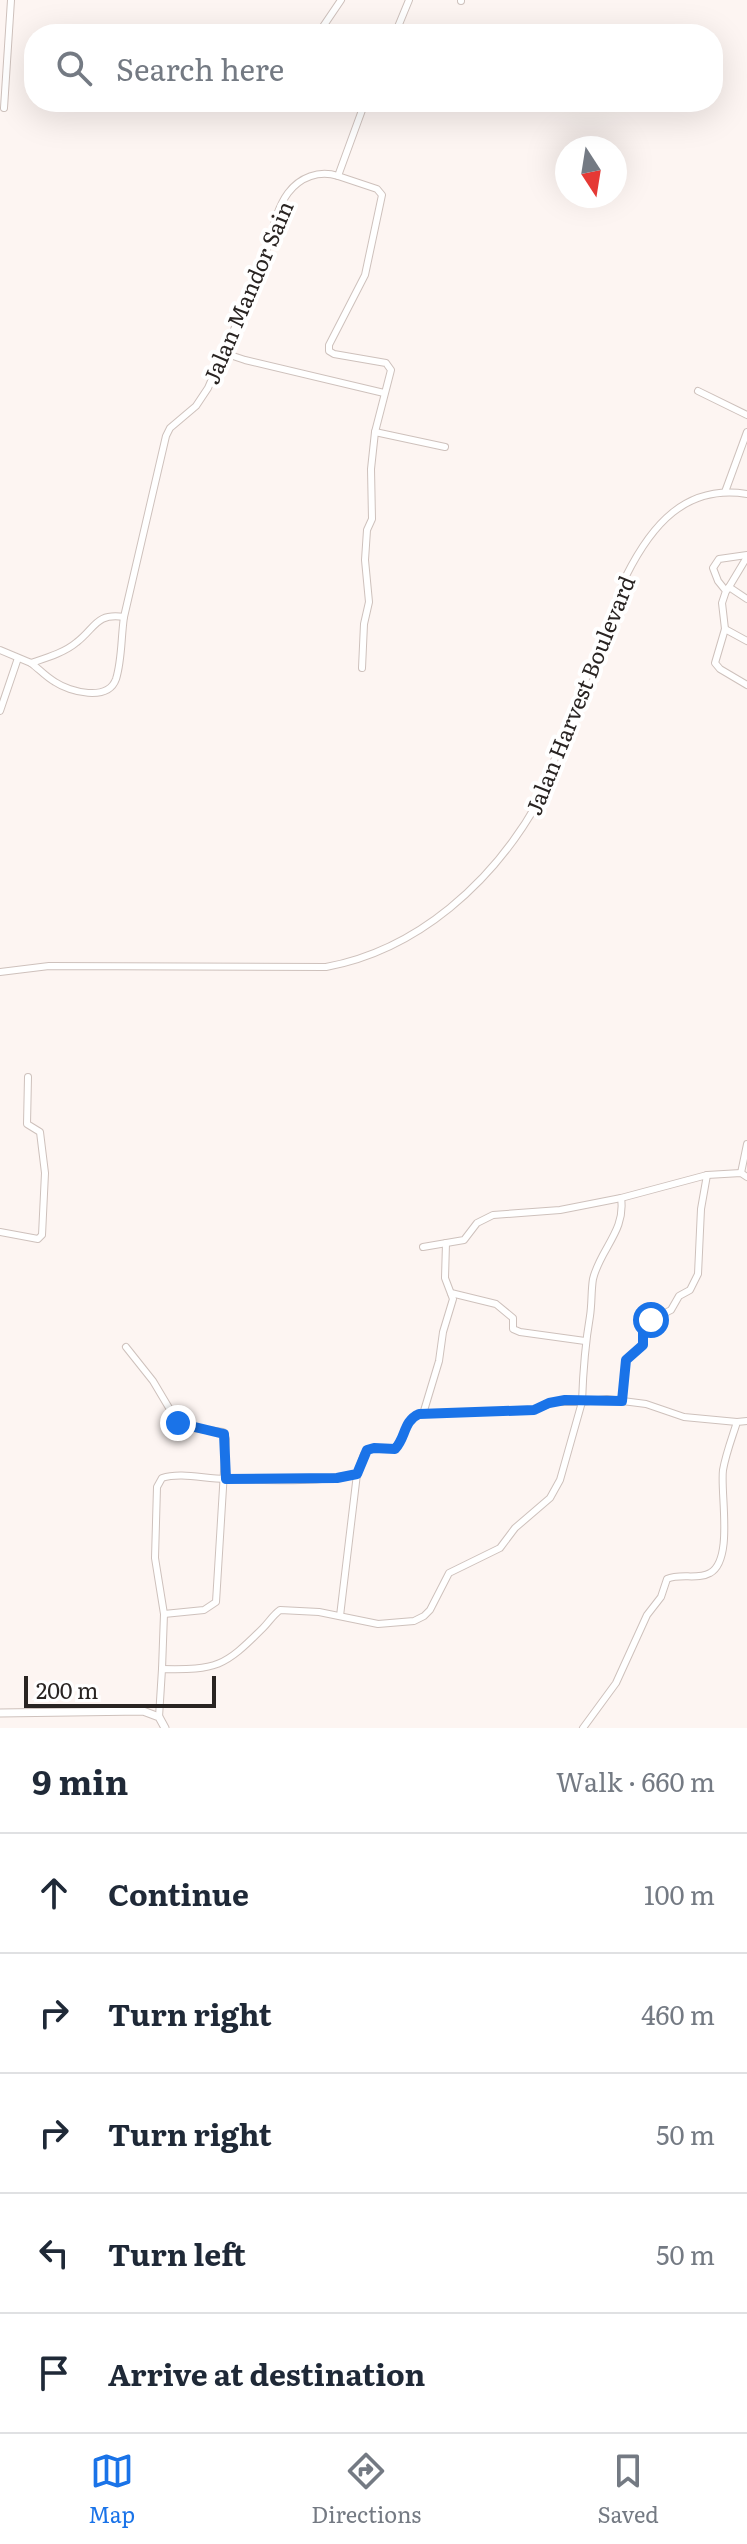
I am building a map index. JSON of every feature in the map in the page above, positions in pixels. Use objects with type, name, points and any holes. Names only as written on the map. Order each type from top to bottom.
[{"type":"street","points":[[4,108],[11,0]]},
{"type":"street","points":[[325,24],[341,0]]},
{"type":"street","points":[[399,24],[409,0]]},
{"type":"street","points":[[361,112],[338,176],[377,189],[382,195],[365,275],[329,345],[329,351],[386,363],[391,370],[375,432],[371,469],[372,519],[367,530],[365,560],[369,602],[364,624],[362,668]]},
{"type":"street","name":"Jalan Mandor Sain","points":[[31,663],[57,684],[85,692],[107,690],[115,680],[124,617],[166,436],[170,428],[196,406],[208,388],[267,252],[281,204],[289,191],[313,174],[338,176]]},
{"type":"street","points":[[224,353],[384,393]]},
{"type":"street","points":[[698,391],[747,415]]},
{"type":"street","points":[[375,432],[445,447]]},
{"type":"street","points":[[725,492],[747,432]]},
{"type":"street","name":"Jalan Harvest Boulevard","points":[[0,972],[49,966],[326,967],[385,949],[429,924],[471,890],[508,849],[538,802],[626,576],[639,549],[656,525],[694,500],[725,492],[747,494]]},
{"type":"street","points":[[747,556],[722,603],[725,629],[715,663],[747,685]]},
{"type":"street","points":[[747,556],[719,559],[713,568],[718,581],[747,599]]},
{"type":"street","points":[[0,650],[31,663],[76,643],[105,616],[124,617]]},
{"type":"street","points":[[725,629],[747,641]]},
{"type":"street","points":[[0,711],[18,658]]},
{"type":"street","points":[[0,1232],[38,1239],[42,1235],[44,1159],[40,1132],[27,1124],[28,1077]]},
{"type":"street","points":[[423,1247],[464,1240],[477,1223],[493,1215],[560,1210],[621,1198],[707,1175],[744,1175],[747,1144]]},
{"type":"street","points":[[622,1401],[626,1360],[643,1345],[644,1326],[671,1310],[679,1296],[690,1290],[698,1274],[701,1209],[707,1175]]},
{"type":"street","points":[[162,1669],[198,1670],[217,1666],[236,1654],[280,1610],[303,1610],[378,1624],[414,1621],[430,1610],[449,1573],[500,1548],[515,1528],[550,1498],[560,1480],[582,1402],[585,1341],[595,1273],[619,1227],[621,1198]]},
{"type":"street","points":[[423,1414],[452,1302],[445,1278],[446,1243]]},
{"type":"street","points":[[451,1293],[500,1305],[513,1318],[513,1329],[520,1332],[585,1341]]},
{"type":"street","points":[[126,1347],[153,1381],[178,1423],[224,1434],[226,1479],[216,1602],[204,1610],[164,1614]]},
{"type":"street","points":[[340,1616],[357,1474],[367,1450],[395,1449],[413,1417],[423,1414],[534,1410],[553,1402],[607,1399],[646,1404],[684,1417],[747,1421]]},
{"type":"street","points":[[583,1728],[616,1683],[647,1615],[661,1597],[667,1579],[711,1573],[717,1567],[725,1521],[723,1472],[737,1422]]},
{"type":"street","points":[[165,1728],[159,1717],[164,1614],[155,1558],[158,1484],[166,1476],[337,1478],[357,1474]]},
{"type":"street","points":[[0,1713],[143,1711],[159,1717]]},
{"type":"route","points":[[178,1423],[185,1427],[223,1432],[226,1439],[226,1479],[337,1478],[357,1474],[367,1450],[395,1449],[402,1440],[407,1424],[419,1414],[534,1410],[565,1400],[622,1401],[626,1360],[643,1345],[644,1326],[651,1320]]}]
